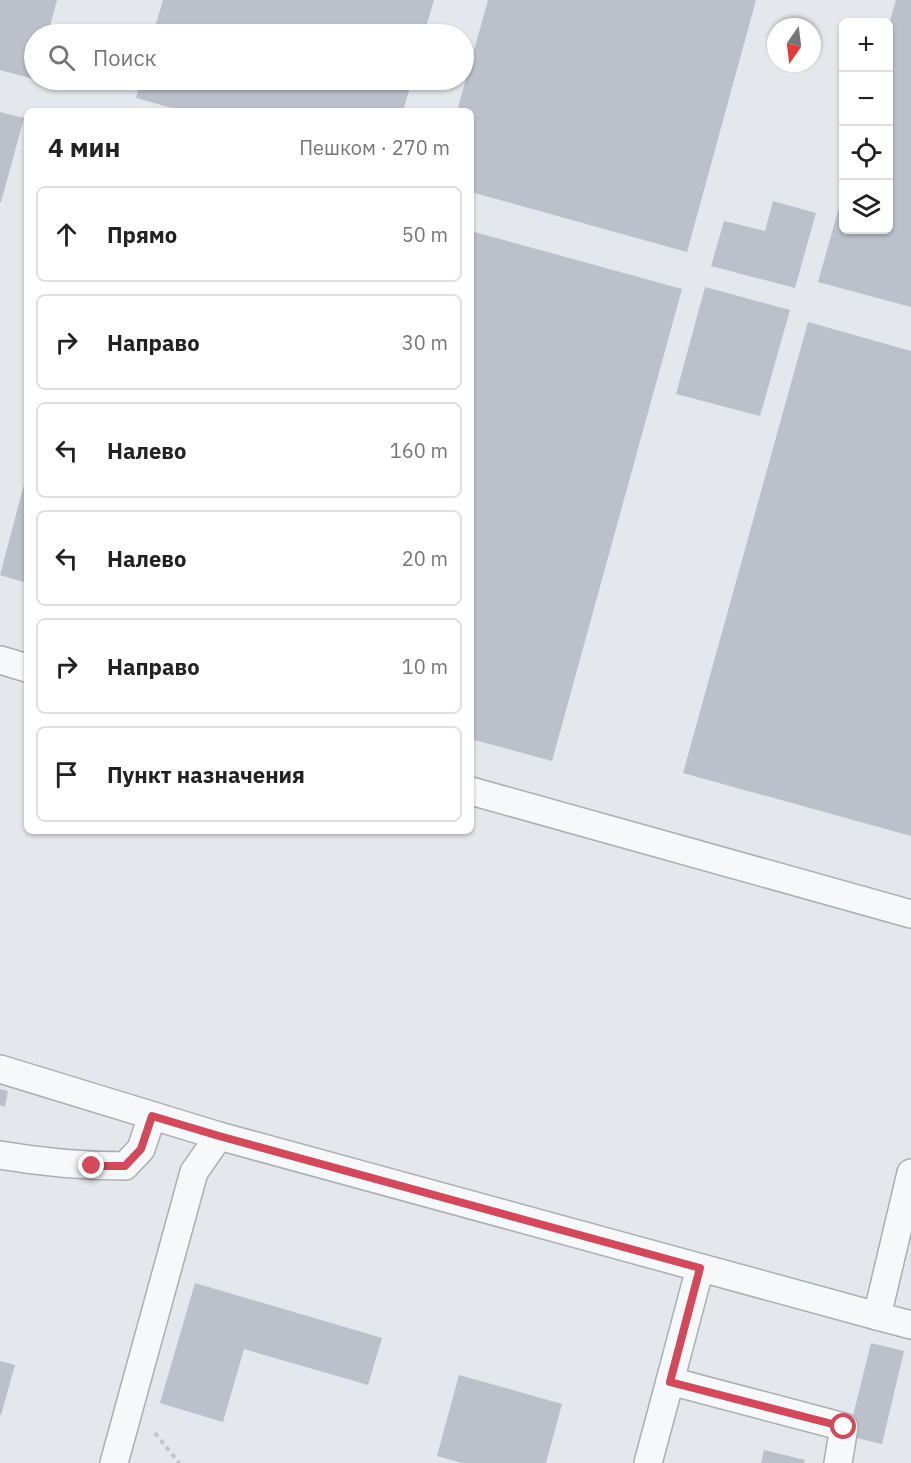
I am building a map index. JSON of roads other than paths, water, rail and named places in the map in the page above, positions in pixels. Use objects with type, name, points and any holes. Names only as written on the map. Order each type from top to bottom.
[{"type":"street","points":[[0,660],[24,667]]},
{"type":"street","points":[[474,792],[911,914]]},
{"type":"street","points":[[0,1070],[219,1136],[911,1325]]},
{"type":"street","points":[[0,1155],[81,1165],[125,1166],[141,1149],[152,1116]]},
{"type":"street","points":[[114,1463],[194,1172],[219,1136]]},
{"type":"street","points":[[877,1316],[911,1173]]},
{"type":"street","points":[[648,1463],[700,1268]]},
{"type":"street","points":[[670,1382],[844,1427],[838,1463]]}]
